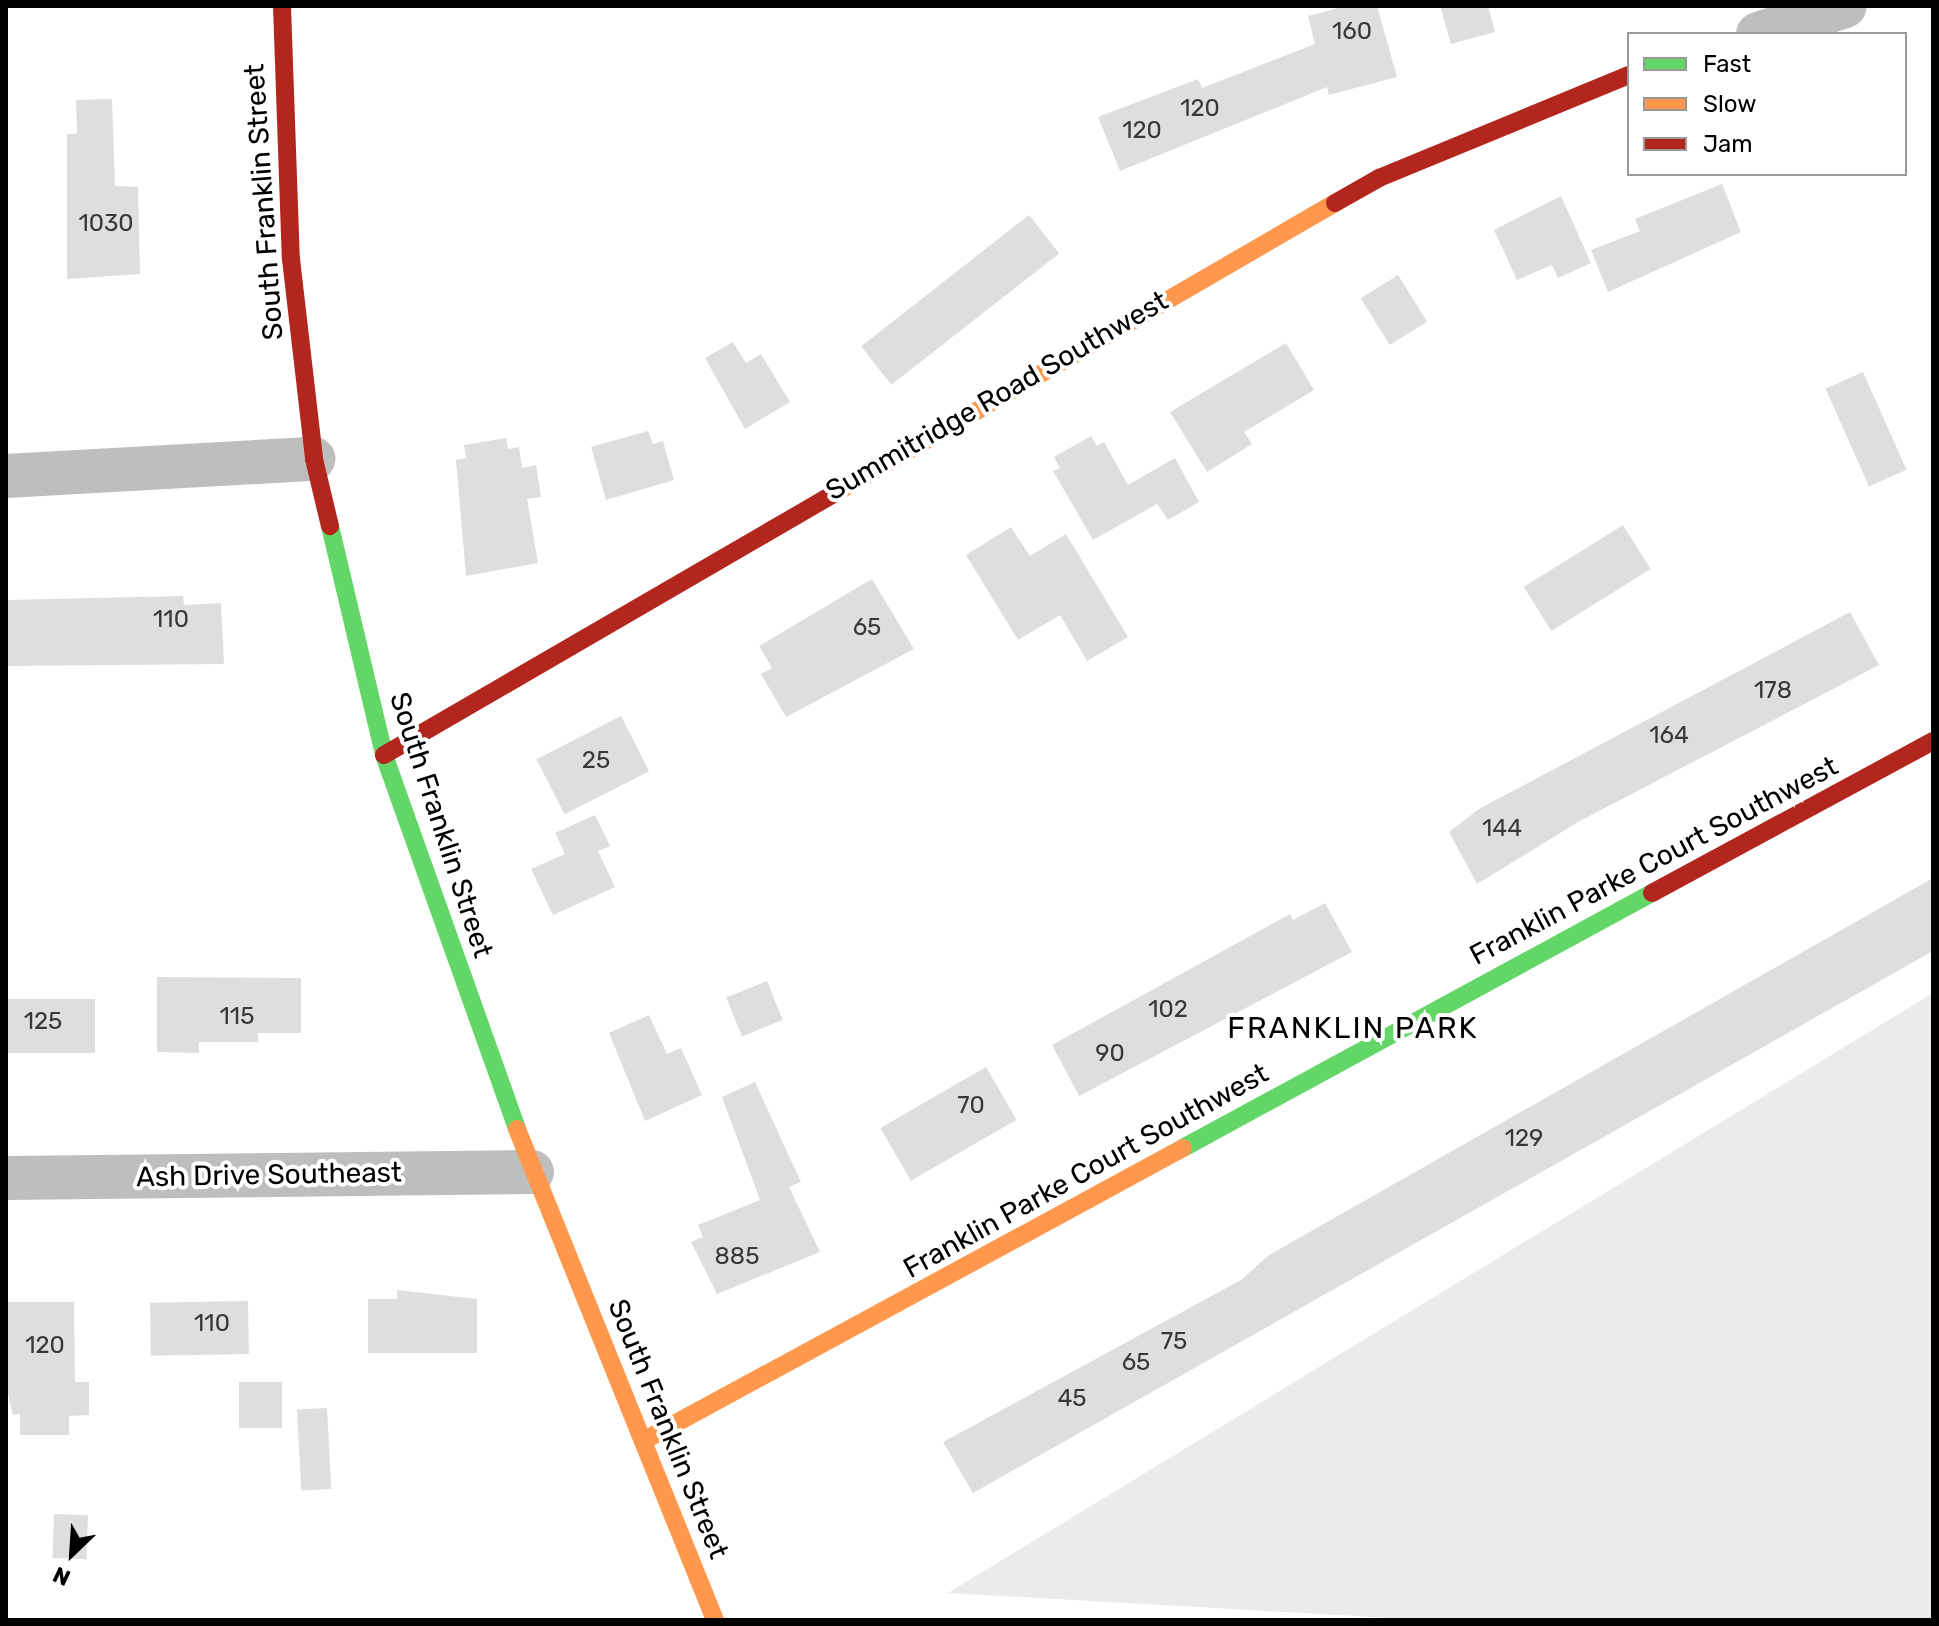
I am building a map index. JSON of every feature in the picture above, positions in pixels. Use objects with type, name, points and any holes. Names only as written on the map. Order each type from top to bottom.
[{"type":"street","name":"South Franklin Street","points":[[282,6],[291,259],[314,459],[384,755],[532,1172],[715,1620]]},
{"type":"street","points":[[1764,32],[1845,6]]},
{"type":"street","name":"Summitridge Road Southwest","points":[[384,755],[1379,178],[1627,76]]},
{"type":"street","points":[[6,476],[314,459]]},
{"type":"street","name":"Franklin Parke Court Southwest","points":[[643,1441],[1933,741]]},
{"type":"street","name":"Ash Drive Southeast","points":[[6,1178],[532,1172]]},
{"type":"shaded area","points":[[1933,993],[1933,1620],[1427,1620],[948,1593]]},
{"type":"building","points":[[1346,6],[1377,6],[1397,77],[1329,95],[1327,87],[1120,171],[1098,117],[1198,79],[1202,88],[1315,44],[1308,16]]},
{"type":"building","points":[[1440,6],[1488,6],[1495,32],[1451,44]]},
{"type":"building","points":[[112,99],[115,186],[138,187],[140,274],[67,279],[67,134],[77,134],[76,100]]},
{"type":"building","points":[[1722,184],[1741,232],[1608,292],[1591,250],[1640,231],[1635,219]]},
{"type":"building","points":[[1561,196],[1591,263],[1558,278],[1552,265],[1517,280],[1494,230]]},
{"type":"building","points":[[1029,215],[1059,254],[891,385],[861,346]]},
{"type":"building","points":[[1398,275],[1427,322],[1390,345],[1361,298]]},
{"type":"building","points":[[733,342],[746,363],[761,354],[790,402],[745,429],[705,358]]},
{"type":"building","points":[[1286,343],[1314,390],[1244,432],[1252,444],[1207,472],[1170,412]]},
{"type":"building","points":[[1863,372],[1907,470],[1869,486],[1826,389]]},
{"type":"building","points":[[648,431],[653,444],[663,441],[674,480],[606,500],[591,447]]},
{"type":"building","points":[[1091,436],[1097,446],[1104,442],[1128,485],[1175,458],[1199,502],[1168,520],[1157,504],[1093,540],[1053,471],[1060,468],[1054,457]]},
{"type":"building","points":[[506,438],[508,449],[519,447],[522,468],[536,465],[541,497],[527,499],[538,563],[466,576],[456,460],[466,458],[464,445]]},
{"type":"building","points":[[1623,525],[1651,569],[1551,631],[1524,587]]},
{"type":"building","points":[[1011,527],[1030,556],[1066,534],[1128,637],[1087,661],[1060,615],[1018,640],[966,555]]},
{"type":"building","points":[[872,579],[914,649],[786,717],[761,674],[772,668],[759,646]]},
{"type":"building","points":[[183,596],[184,605],[221,603],[224,664],[6,666],[6,600]]},
{"type":"building","points":[[1850,612],[1879,665],[1578,822],[1477,884],[1449,832],[1479,809]]},
{"type":"building","points":[[621,716],[649,771],[565,814],[536,759]]},
{"type":"building","points":[[595,815],[610,846],[598,851],[615,887],[553,915],[531,869],[565,854],[555,833]]},
{"type":"building","points":[[1933,878],[1933,951],[973,1493],[943,1442],[1241,1280],[1269,1255]]},
{"type":"building","points":[[1325,903],[1352,952],[1079,1096],[1052,1045],[1290,914],[1293,920]]},
{"type":"building","points":[[157,977],[301,978],[301,1033],[258,1033],[258,1042],[199,1042],[199,1053],[157,1052]]},
{"type":"building","points":[[767,981],[783,1020],[742,1036],[726,997]]},
{"type":"building","points":[[6,999],[95,999],[95,1053],[6,1053]]},
{"type":"building","points":[[649,1015],[667,1054],[681,1048],[702,1095],[645,1121],[609,1033]]},
{"type":"building","points":[[986,1067],[1016,1120],[911,1181],[880,1128]]},
{"type":"building","points":[[755,1082],[801,1182],[789,1187],[820,1252],[717,1294],[691,1242],[703,1237],[698,1225],[760,1200],[722,1097]]},
{"type":"building","points":[[397,1290],[477,1299],[477,1353],[368,1353],[368,1299],[397,1299]]},
{"type":"building","points":[[248,1301],[249,1354],[151,1356],[150,1303]]},
{"type":"building","points":[[6,1302],[74,1302],[75,1382],[89,1382],[89,1415],[69,1416],[69,1435],[20,1435],[20,1414],[13,1415],[8,1394]]},
{"type":"building","points":[[239,1382],[282,1382],[282,1428],[239,1428]]},
{"type":"building","points":[[327,1408],[331,1489],[301,1490],[297,1410]]},
{"type":"building","points":[[54,1514],[88,1515],[86,1559],[52,1558]]},
{"type":"traffic: fast","points":[[330,526],[384,755],[517,1129]]},
{"type":"traffic: fast","points":[[1183,1148],[1652,893]]},
{"type":"traffic: slow","points":[[837,492],[1335,203]]},
{"type":"traffic: slow","points":[[517,1129],[715,1620]]},
{"type":"traffic: slow","points":[[643,1441],[1183,1148]]},
{"type":"traffic: jam","points":[[282,6],[291,259],[314,459],[330,526]]},
{"type":"traffic: jam","points":[[1335,203],[1379,178],[1627,76]]},
{"type":"traffic: jam","points":[[384,755],[837,492]]},
{"type":"traffic: jam","points":[[1652,893],[1933,741]]},
{"type":"district","name":"FRANKLIN PARK","points":[[1353,1028]]}]
